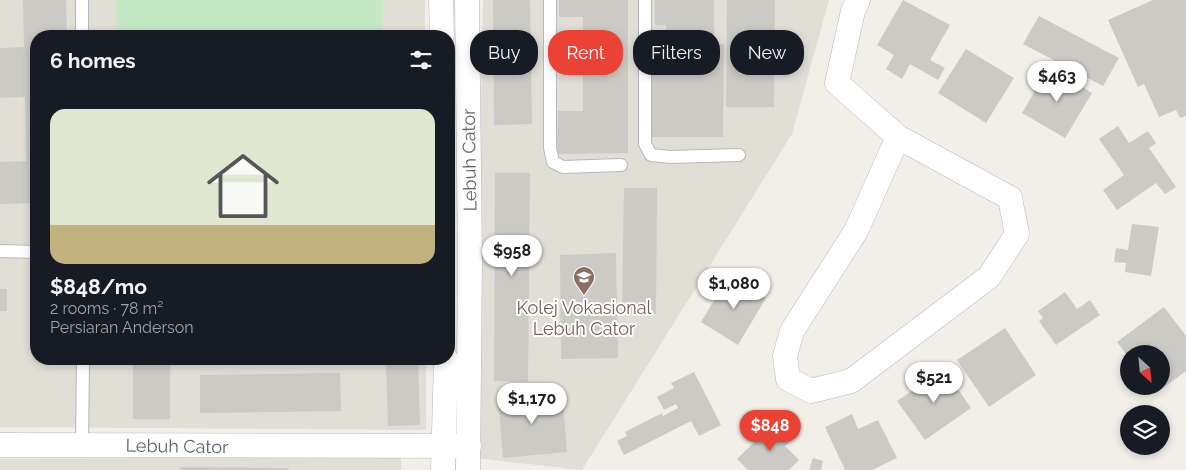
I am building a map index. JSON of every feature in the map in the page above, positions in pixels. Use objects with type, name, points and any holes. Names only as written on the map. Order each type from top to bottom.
[{"type":"street","points":[[441,0],[442,30]]},
{"type":"street","name":"Lebuh Cator","points":[[0,444],[240,447],[444,458],[469,446],[470,260],[467,0]]},
{"type":"street","points":[[858,0],[852,10],[837,83],[898,137],[1010,198],[1017,234],[989,277],[851,381],[811,391],[788,379],[785,356],[792,331],[856,231],[898,137]]},
{"type":"street","points":[[444,458],[446,365]]},
{"type":"street","points":[[468,470],[469,446]]},
{"type":"lane","points":[[82,0],[82,30]]},
{"type":"lane","points":[[550,0],[550,148],[553,162],[563,167],[622,165]]},
{"type":"lane","points":[[645,0],[645,144],[651,155],[670,157],[739,155]]},
{"type":"lane","points":[[0,251],[30,252]]},
{"type":"lane","points":[[82,444],[83,365]]},
{"type":"shaded area","points":[[0,0],[425,0],[425,30],[30,30],[30,365],[426,365],[426,430],[0,427]]},
{"type":"shaded area","name":"Kolej Vokasional Lebuh Cator","points":[[483,0],[829,0],[792,134],[582,470],[475,458],[482,75],[538,75],[538,30],[482,30]]},
{"type":"shaded area","points":[[401,457],[401,470],[0,470],[0,459]]},
{"type":"green space","points":[[116,0],[383,0],[382,30],[117,30]]},
{"type":"building","points":[[23,0],[66,0],[67,30],[30,30],[30,203],[0,204],[0,162],[26,161],[25,97],[0,98],[0,48],[24,47]]},
{"type":"building","points":[[493,0],[530,0],[530,30],[493,30]]},
{"type":"building","points":[[559,0],[628,0],[628,153],[557,154],[558,111],[583,111],[583,75],[623,75],[623,30],[583,30],[583,17],[559,17]]},
{"type":"building","points":[[655,0],[714,0],[714,30],[666,30],[666,25],[655,25]]},
{"type":"building","points":[[727,0],[775,0],[775,30],[730,30],[730,75],[774,75],[774,107],[726,107]]},
{"type":"building","points":[[903,0],[950,25],[930,60],[945,68],[938,80],[910,64],[902,79],[886,69],[894,55],[877,45]]},
{"type":"building","points":[[1153,0],[1186,0],[1186,116],[1180,118],[1176,110],[1159,117],[1144,84],[1138,87],[1108,20]]},
{"type":"building","points":[[1039,16],[1119,58],[1103,86],[1023,44]]},
{"type":"building","points":[[720,44],[724,44],[723,137],[652,137],[652,75],[720,75]]},
{"type":"building","points":[[966,49],[1014,78],[986,123],[938,93]]},
{"type":"building","points":[[1049,67],[1092,93],[1065,138],[1022,113]]},
{"type":"building","points":[[494,75],[531,75],[532,124],[494,125]]},
{"type":"building","points":[[1118,126],[1129,143],[1148,131],[1156,143],[1149,148],[1176,187],[1165,194],[1156,183],[1117,210],[1103,190],[1124,175],[1099,139]]},
{"type":"building","points":[[495,173],[530,173],[528,382],[494,381]]},
{"type":"building","points":[[624,188],[657,188],[656,314],[622,314]]},
{"type":"building","points":[[1132,224],[1159,227],[1151,276],[1125,272],[1126,263],[1114,262],[1116,248],[1128,250]]},
{"type":"building","points":[[616,253],[618,358],[561,359],[560,255]]},
{"type":"building","points":[[729,276],[766,298],[738,345],[701,322]]},
{"type":"building","points":[[0,289],[7,289],[7,311],[0,311]]},
{"type":"building","points":[[1065,292],[1077,309],[1090,300],[1100,315],[1056,345],[1039,321],[1043,318],[1038,311]]},
{"type":"building","points":[[1164,307],[1186,336],[1186,371],[1170,383],[1170,345],[1120,346],[1117,342]]},
{"type":"building","points":[[1005,328],[1036,375],[989,407],[957,360]]},
{"type":"building","points":[[133,365],[170,365],[170,419],[133,419]]},
{"type":"building","points":[[386,365],[418,365],[420,425],[388,426]]},
{"type":"building","points":[[944,369],[971,408],[925,440],[897,401]]},
{"type":"building","points":[[694,372],[721,425],[699,436],[691,421],[624,455],[617,441],[627,436],[625,432],[662,413],[663,416],[678,408],[676,404],[664,410],[657,397],[674,388],[671,383]]},
{"type":"building","points":[[340,373],[341,411],[200,413],[200,375]]},
{"type":"building","points":[[562,392],[567,452],[503,458],[498,398]]},
{"type":"building","points":[[852,414],[858,429],[878,420],[897,458],[872,470],[845,470],[825,427]]},
{"type":"building","points":[[775,422],[792,439],[785,446],[799,460],[789,470],[748,470],[737,459]]},
{"type":"building","points":[[813,458],[823,461],[821,470],[809,470]]},
{"type":"building","points":[[180,467],[289,468],[288,470],[180,470]]},
{"type":"place","name":"Kolej Vokasional Lebuh Cator","points":[[584,296]]}]
